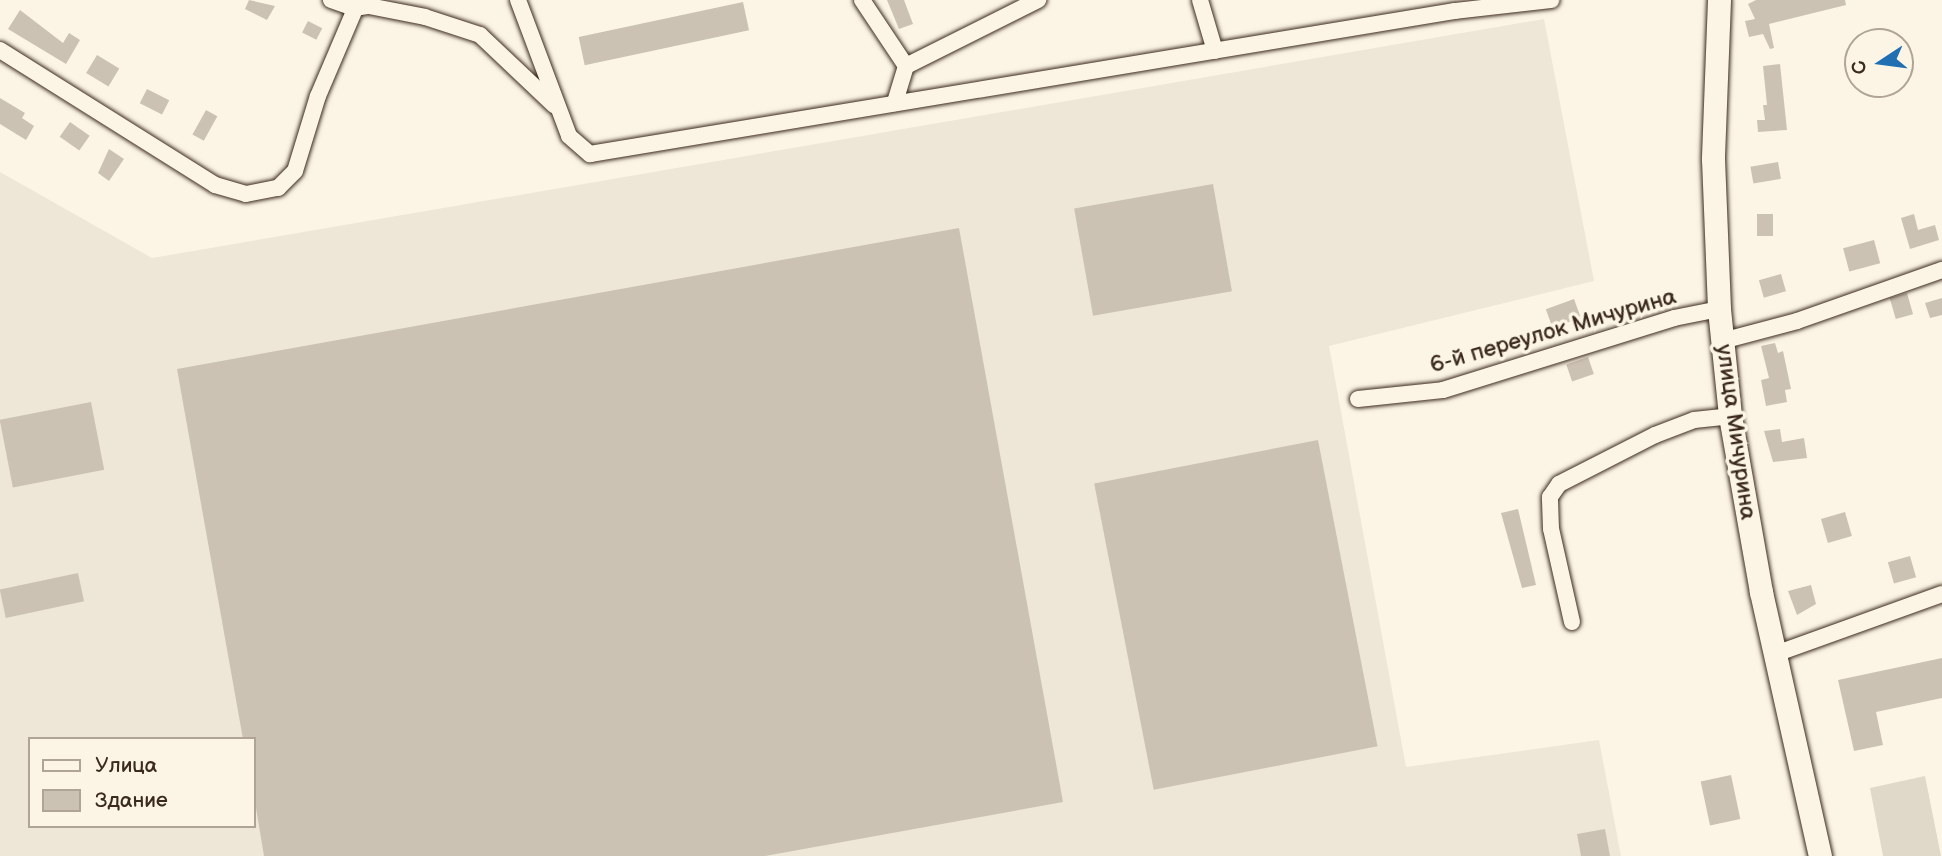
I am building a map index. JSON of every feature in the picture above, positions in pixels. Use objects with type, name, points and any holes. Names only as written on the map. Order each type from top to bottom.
[{"type":"main road","name":"улица Мичурина","points":[[1719,0],[1713,159],[1719,309],[1730,416],[1761,592],[1778,653],[1820,856]]},
{"type":"street","points":[[331,0],[425,17],[480,35],[557,108]]},
{"type":"street","points":[[518,0],[569,136],[590,154],[1455,11],[1551,0]]},
{"type":"street","points":[[862,0],[906,66]]},
{"type":"street","points":[[895,103],[906,66],[1038,0]]},
{"type":"street","points":[[1200,0],[1215,51]]},
{"type":"street","points":[[0,50],[215,185],[246,194],[278,188],[295,172],[318,96],[357,4]]},
{"type":"street","points":[[1722,341],[1797,321],[1942,270]]},
{"type":"street","name":"6-й переулок Мичурина","points":[[1358,400],[1443,390],[1608,337],[1719,309]]},
{"type":"street","points":[[1572,622],[1551,529],[1550,497],[1559,484],[1654,435],[1693,420],[1730,416]]},
{"type":"street","points":[[1778,653],[1942,594]]},
{"type":"shaded area","points":[[1544,19],[1594,281],[1329,346],[1406,767],[1599,740],[1621,856],[0,856],[0,172],[152,258]]},
{"type":"shaded area","points":[[1925,776],[1941,856],[1883,856],[1870,788]]},
{"type":"building","points":[[249,0],[275,6],[267,20],[245,9]]},
{"type":"building","points":[[887,0],[904,0],[913,24],[899,29]]},
{"type":"building","points":[[1756,0],[1845,0],[1846,5],[1769,24],[1774,48],[1770,49],[1763,34],[1749,37],[1745,21],[1755,19],[1748,4]]},
{"type":"building","points":[[743,2],[749,30],[585,65],[579,37]]},
{"type":"building","points":[[20,10],[63,43],[69,33],[80,40],[66,64],[8,29]]},
{"type":"building","points":[[308,21],[322,28],[316,40],[302,33]]},
{"type":"building","points":[[97,55],[119,68],[108,86],[86,73]]},
{"type":"building","points":[[1780,64],[1787,130],[1758,132],[1757,120],[1765,120],[1763,105],[1767,105],[1763,66]]},
{"type":"building","points":[[147,89],[169,100],[162,115],[140,103]]},
{"type":"building","points":[[0,98],[25,113],[22,118],[34,126],[26,140],[0,124]]},
{"type":"building","points":[[206,110],[217,116],[204,141],[192,134]]},
{"type":"building","points":[[70,122],[90,136],[79,151],[60,137]]},
{"type":"building","points":[[109,149],[124,159],[109,181],[98,173]]},
{"type":"building","points":[[1778,162],[1781,179],[1753,184],[1750,167]]},
{"type":"building","points":[[1213,184],[1232,291],[1093,316],[1074,208]]},
{"type":"building","points":[[1757,214],[1773,214],[1773,236],[1757,236]]},
{"type":"building","points":[[1914,214],[1918,230],[1935,225],[1939,240],[1910,249],[1901,218]]},
{"type":"building","points":[[959,228],[1063,802],[765,856],[264,856],[256,808],[256,737],[243,737],[177,369]]},
{"type":"building","points":[[1874,240],[1880,263],[1849,271],[1843,248]]},
{"type":"building","points":[[1781,274],[1786,291],[1764,298],[1759,280]]},
{"type":"building","points":[[1907,293],[1913,314],[1896,319],[1890,298]]},
{"type":"building","points":[[1942,298],[1942,315],[1930,318],[1925,303]]},
{"type":"building","points":[[1574,299],[1581,318],[1553,328],[1546,309]]},
{"type":"building","points":[[1775,343],[1778,353],[1783,351],[1791,389],[1785,390],[1787,402],[1766,406],[1761,380],[1769,378],[1761,346]]},
{"type":"building","points":[[1588,357],[1594,374],[1572,382],[1566,364]]},
{"type":"building","points":[[91,402],[104,470],[13,487],[0,420]]},
{"type":"building","points":[[1780,429],[1782,442],[1804,438],[1807,458],[1773,462],[1764,431]]},
{"type":"building","points":[[1318,440],[1378,746],[1154,790],[1094,484]]},
{"type":"building","points":[[1518,509],[1536,585],[1522,588],[1501,513]]},
{"type":"building","points":[[1845,512],[1852,536],[1828,543],[1821,519]]},
{"type":"building","points":[[1910,556],[1916,577],[1894,583],[1888,562]]},
{"type":"building","points":[[78,573],[84,601],[6,618],[0,590]]},
{"type":"building","points":[[1811,585],[1816,604],[1797,615],[1788,591]]},
{"type":"building","points":[[1942,658],[1942,698],[1876,712],[1883,745],[1854,751],[1838,680]]},
{"type":"building","points":[[1731,775],[1740,819],[1710,825],[1701,781]]},
{"type":"building","points":[[1605,829],[1610,856],[1581,856],[1577,834]]}]
